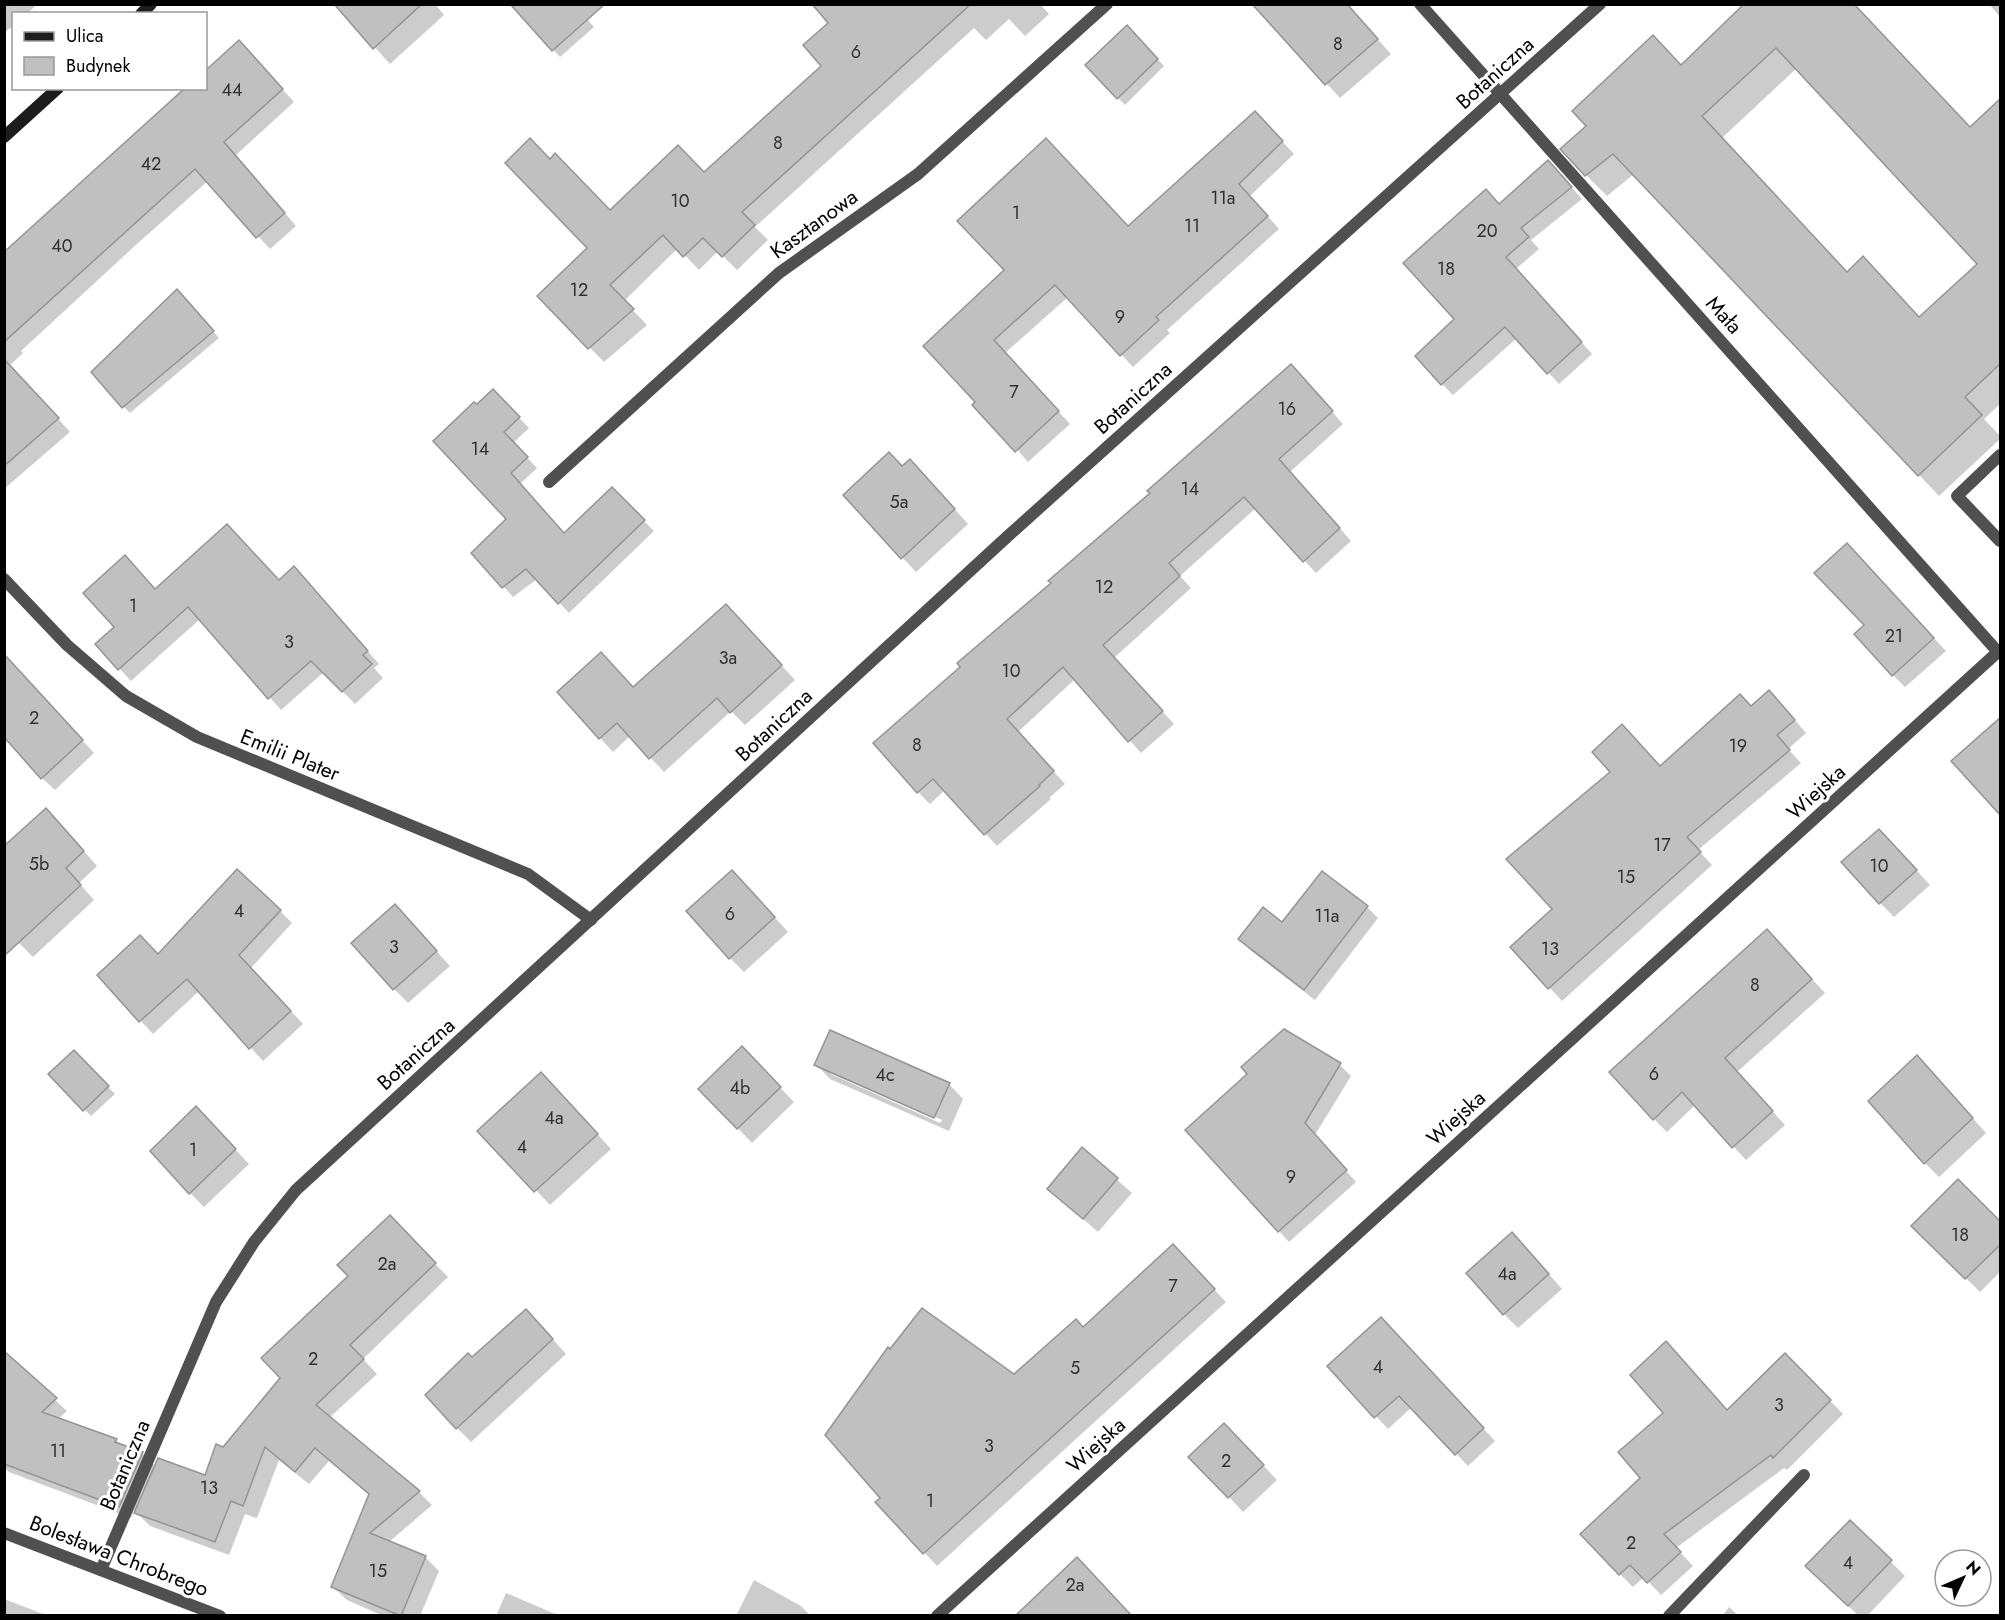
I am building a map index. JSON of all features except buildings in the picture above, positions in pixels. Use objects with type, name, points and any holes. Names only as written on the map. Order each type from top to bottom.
[{"type":"street","name":"Kasztanowa","points":[[549,482],[779,273],[918,174],[1107,4]]},
{"type":"street","name":"Mała","points":[[1420,4],[1999,651]]},
{"type":"street","name":"Botaniczna","points":[[101,1570],[216,1302],[254,1242],[296,1190],[1008,536],[1600,4]]},
{"type":"street","points":[[4,137],[56,90]]},
{"type":"street","points":[[2001,455],[1957,496],[2001,540]]},
{"type":"street","name":"Emilii Plater","points":[[4,579],[67,645],[126,696],[156,714],[198,737],[528,874],[591,920]]},
{"type":"street","name":"Wiejska","points":[[937,1616],[1999,651]]},
{"type":"street","points":[[1669,1616],[1804,1475]]},
{"type":"street","name":"Bolesława Chrobrego","points":[[4,1533],[220,1616]]}]
